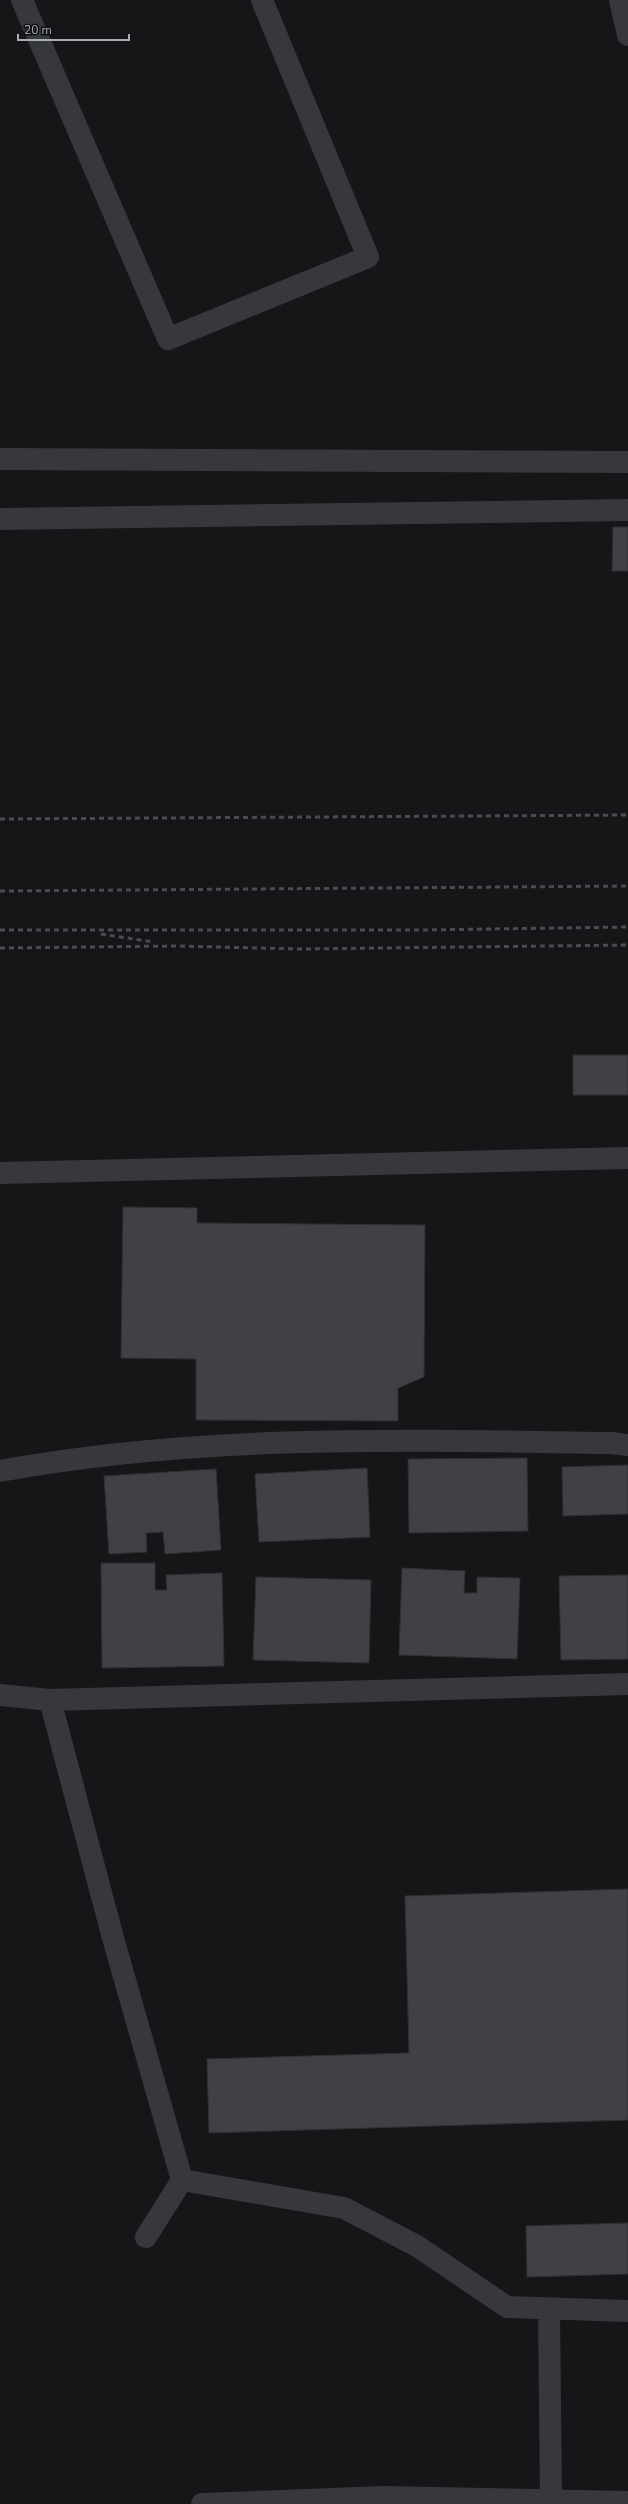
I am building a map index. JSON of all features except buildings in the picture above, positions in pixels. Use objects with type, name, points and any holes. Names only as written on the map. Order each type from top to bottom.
[{"type":"street","points":[[22,0],[168,339],[368,257],[262,0]]},
{"type":"street","points":[[620,0],[628,35]]},
{"type":"street","points":[[0,459],[628,462]]},
{"type":"street","points":[[0,519],[628,510]]},
{"type":"street","points":[[0,1173],[628,1158]]},
{"type":"street","points":[[0,1471],[71,1458],[283,1441],[611,1443],[628,1445]]},
{"type":"street","points":[[0,1695],[50,1700],[628,1684]]},
{"type":"street","points":[[50,1700],[113,1938],[182,2180],[146,2237]]},
{"type":"street","points":[[182,2180],[344,2208],[417,2246],[507,2307],[628,2311]]},
{"type":"street","points":[[549,2309],[550,2500]]},
{"type":"street","points":[[202,2504],[384,2497],[628,2502]]},
{"type":"railway","points":[[0,819],[628,815]]},
{"type":"railway","points":[[0,891],[628,886]]},
{"type":"railway","points":[[0,930],[421,930],[628,927]]},
{"type":"railway","points":[[101,934],[153,942]]},
{"type":"railway","points":[[0,948],[176,946],[301,949],[628,945]]}]
